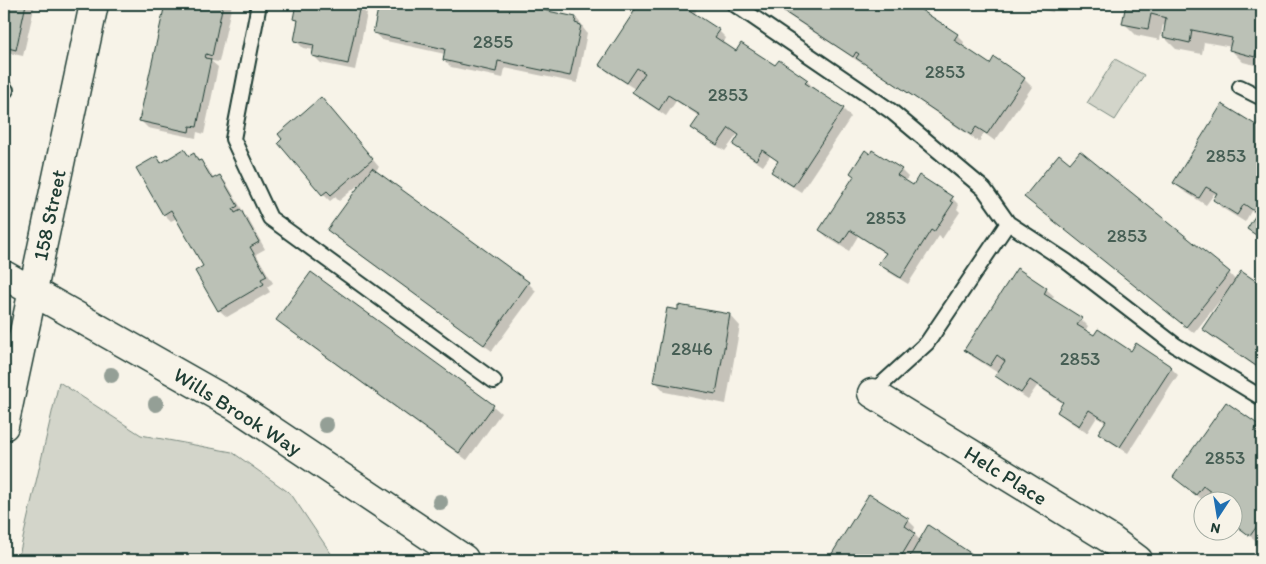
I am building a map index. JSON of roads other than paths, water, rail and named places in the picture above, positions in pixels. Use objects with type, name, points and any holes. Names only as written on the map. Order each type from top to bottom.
[{"type":"street","name":"158 Street","points":[[4,426],[94,4]]},
{"type":"street","name":"Wills Brook Way","points":[[4,275],[237,407],[464,559]]},
{"type":"street","name":"Helc Place","points":[[872,393],[1110,539],[1138,560]]},
{"type":"lane","points":[[259,4],[233,139],[270,218],[494,381]]},
{"type":"lane","points":[[734,4],[891,111],[984,189],[1008,222],[1066,261],[1175,345],[1262,398]]},
{"type":"lane","points":[[1240,87],[1262,98]]},
{"type":"lane","points":[[872,393],[927,343],[1008,222]]}]
